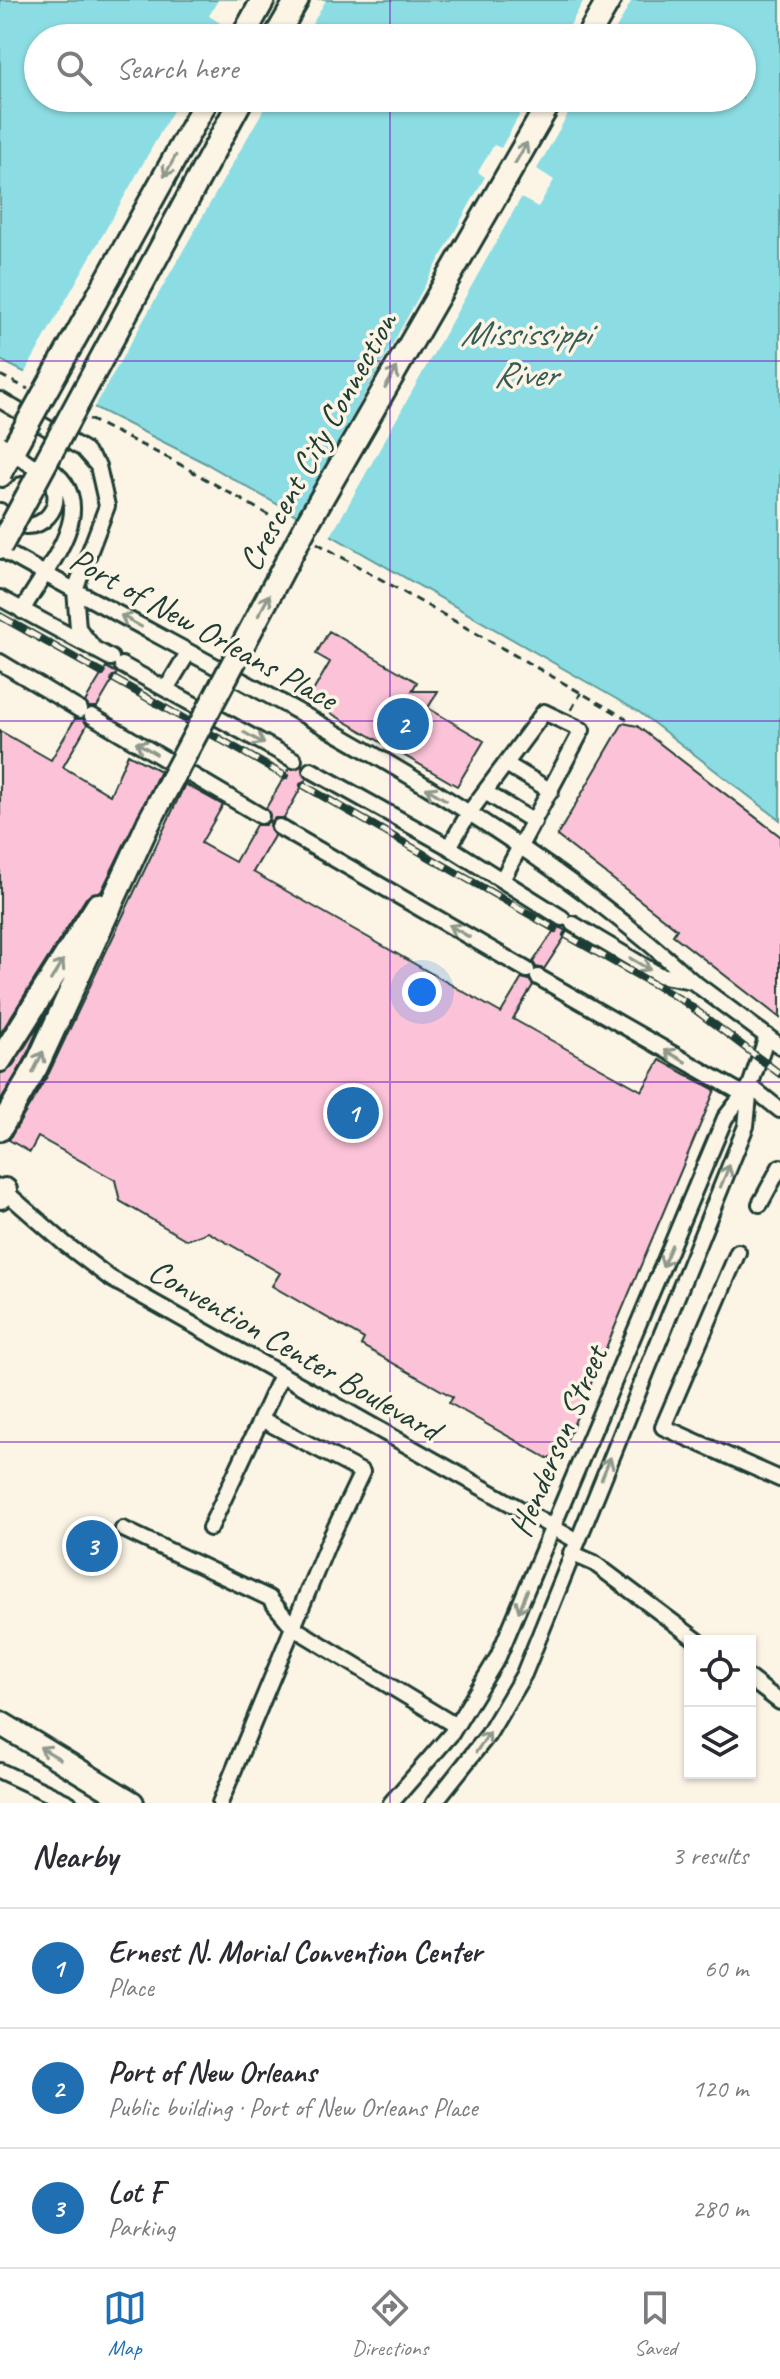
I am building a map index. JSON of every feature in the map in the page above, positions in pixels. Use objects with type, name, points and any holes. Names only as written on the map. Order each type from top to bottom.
[{"type":"highway","points":[[250,24],[263,0]]},
{"type":"highway","points":[[283,24],[297,0]]},
{"type":"highway","points":[[595,24],[609,0]]},
{"type":"highway","points":[[0,473],[200,112]]},
{"type":"highway","points":[[0,548],[234,112]]},
{"type":"highway","name":"Crescent City Connection","points":[[149,822],[308,522],[544,112]]},
{"type":"highway","points":[[0,1060],[149,822]]},
{"type":"highway","points":[[0,1129],[36,1067],[149,822]]},
{"type":"highway","points":[[0,1723],[132,1803]]},
{"type":"street","points":[[0,400],[83,449],[98,466],[107,506],[75,590],[78,628],[95,650]]},
{"type":"street","points":[[0,511],[17,525],[34,525],[52,512],[56,495],[49,477],[1,444]]},
{"type":"street","points":[[0,482],[12,470],[41,463],[58,473],[69,486],[75,510],[71,525],[22,611]]},
{"type":"street","name":"Port of New Orleans Place","points":[[0,548],[469,813],[604,906],[692,981],[780,1046]]},
{"type":"street","points":[[0,598],[294,760]]},
{"type":"street","points":[[166,689],[188,653]]},
{"type":"street","points":[[0,662],[261,816]]},
{"type":"street","points":[[449,847],[469,813],[544,712],[582,730],[502,880]]},
{"type":"street","points":[[506,764],[551,791]]},
{"type":"street","name":"Port of New Orleans Place","points":[[311,770],[449,847],[659,975],[692,981]]},
{"type":"street","points":[[485,792],[534,822]]},
{"type":"street","points":[[279,827],[780,1110]]},
{"type":"street","name":"Henderson Street","points":[[391,1803],[456,1726],[498,1657],[725,1118],[746,1090],[767,1036]]},
{"type":"street","name":"Henderson Street","points":[[434,1803],[463,1770],[513,1694],[746,1126],[746,1090]]},
{"type":"street","points":[[760,1204],[780,1167]]},
{"type":"street","name":"Convention Center Boulevard","points":[[2,1191],[110,1278],[553,1529],[690,1635]]},
{"type":"street","points":[[686,1212],[707,1220]]},
{"type":"street","points":[[738,1252],[663,1427],[780,1479]]},
{"type":"street","points":[[210,1528],[281,1375]]},
{"type":"street","points":[[220,1803],[362,1472],[261,1419]]},
{"type":"street","points":[[123,1529],[269,1598],[294,1628],[456,1726]]},
{"type":"street","points":[[756,1684],[780,1702]]},
{"type":"street","points":[[0,1771],[69,1803]]},
{"type":"path","points":[[564,722],[581,693]]},
{"type":"water","name":"Mississippi River","points":[[0,0],[780,0],[780,820],[639,712],[207,464],[0,360]]},
{"type":"pier","points":[[218,0],[326,0],[312,24],[222,24],[209,16]]},
{"type":"pier","points":[[584,0],[632,0],[619,24],[571,24]]},
{"type":"pier","points":[[172,112],[262,112],[93,409],[23,376]]},
{"type":"pier","points":[[521,112],[569,112],[537,169],[554,180],[538,207],[521,198],[329,539],[295,520],[485,177],[478,172],[494,145],[501,148]]},
{"type":"building","points":[[329,631],[417,682],[412,691],[438,691],[428,708],[484,741],[457,786],[308,700],[330,662],[316,654]]},
{"type":"building","points":[[106,667],[117,673],[97,707],[89,707],[85,702]]},
{"type":"building","points":[[75,719],[83,719],[87,725],[63,767],[110,795],[128,754],[160,771],[101,892],[86,898],[0,1034],[0,731],[51,760]]},
{"type":"building","points":[[623,723],[637,726],[780,836],[780,1018],[673,935],[677,929],[557,836]]},
{"type":"building","points":[[302,766],[306,779],[284,818],[275,818],[270,823],[274,836],[253,872],[501,1013],[522,978],[529,980],[533,985],[513,1019],[642,1091],[660,1060],[715,1090],[562,1452],[556,1458],[547,1458],[449,1403],[453,1397],[361,1345],[364,1339],[272,1286],[280,1273],[208,1232],[187,1240],[120,1201],[115,1180],[38,1137],[30,1152],[9,1140],[49,1073],[185,784],[223,805],[201,843],[235,862],[256,825],[265,825],[270,820],[266,808],[289,769]]},
{"type":"building","points":[[557,926],[568,932],[544,969],[536,967],[533,962]]},
{"type":"building","points":[[43,1018],[24,1061],[0,1101],[0,1074],[12,1067]]},
{"type":"railway","points":[[0,616],[102,673]]},
{"type":"railway","points":[[114,679],[285,776]]},
{"type":"railway","points":[[303,785],[555,929]]},
{"type":"railway","points":[[566,935],[685,1002],[780,1074]]},
{"type":"place","name":"Port of New Orleans","points":[[403,724]]},
{"type":"place","name":"Ernest N. Morial Convention Center","points":[[353,1113]]},
{"type":"place","name":"Lot F","points":[[92,1546]]}]
